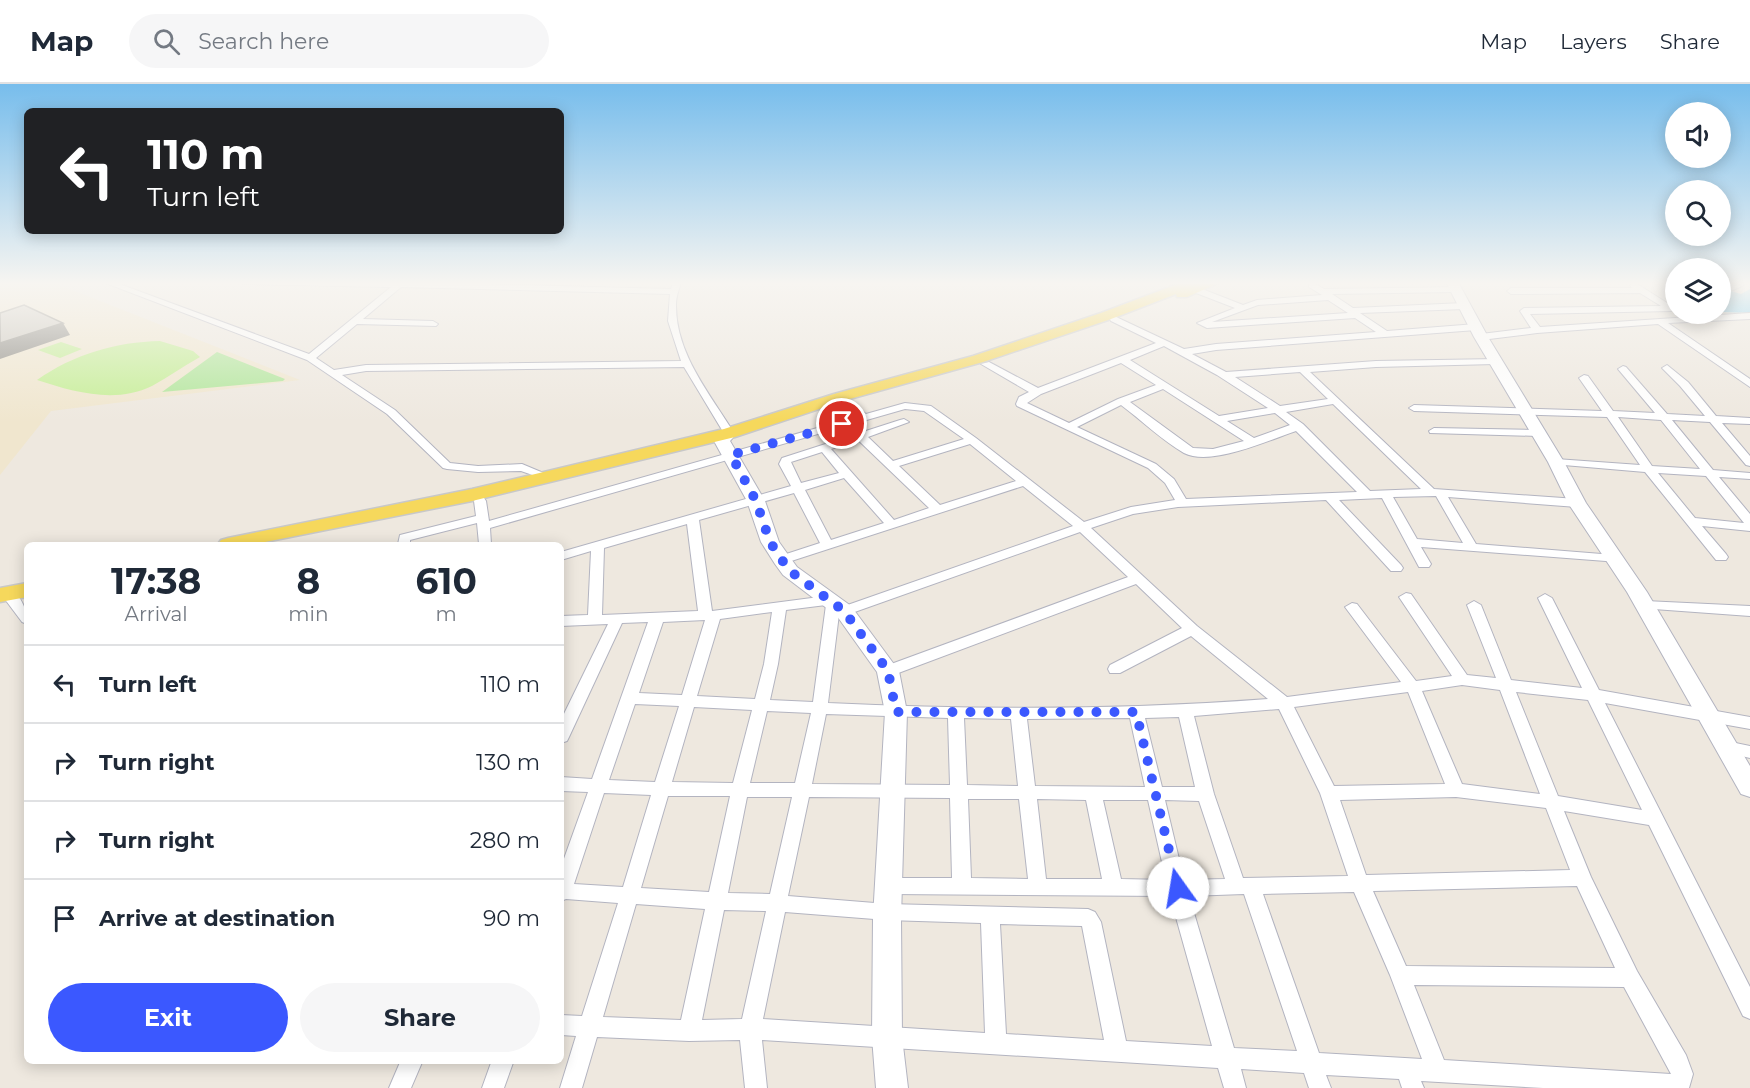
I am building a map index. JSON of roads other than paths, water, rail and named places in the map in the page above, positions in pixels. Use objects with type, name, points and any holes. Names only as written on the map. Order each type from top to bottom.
[{"type":"main road","points":[[285,542],[482,515],[727,443],[840,397],[978,359],[1068,329]]},
{"type":"main road","points":[[239,542],[360,519],[548,477],[727,443],[857,412],[1086,329]]},
{"type":"main road","points":[[9,591],[24,583]]},
{"type":"street","points":[[232,329],[310,358],[392,412],[447,466],[478,469],[522,467],[548,477]]},
{"type":"street","points":[[310,358],[345,329]]},
{"type":"street","points":[[675,329],[688,364],[756,501],[770,542],[790,571],[835,605],[888,671],[896,712],[888,899],[887,1037],[892,1088]]},
{"type":"street","points":[[1135,329],[1185,352],[1278,409],[1299,426],[1366,494]]},
{"type":"street","points":[[1377,329],[1385,334]]},
{"type":"street","points":[[1476,329],[1556,462],[1577,502],[1630,582],[1750,788]]},
{"type":"street","points":[[1185,352],[1286,338],[1555,329]]},
{"type":"street","points":[[1670,329],[1750,384]]},
{"type":"street","points":[[1164,343],[1037,393],[1023,399],[1021,404],[1152,466],[1170,481],[1180,502]]},
{"type":"street","points":[[1122,359],[1251,441]]},
{"type":"street","points":[[1223,375],[1376,364],[1495,361]]},
{"type":"street","points":[[333,373],[366,368],[688,364]]},
{"type":"street","points":[[986,364],[1037,393]]},
{"type":"street","points":[[1667,368],[1684,384],[1750,463]]},
{"type":"street","points":[[1623,369],[1666,416],[1708,473],[1750,522]]},
{"type":"street","points":[[1303,370],[1435,492],[1471,546]]},
{"type":"street","points":[[1584,378],[1649,469],[1721,557]]},
{"type":"street","points":[[1068,427],[1122,400],[1165,385]]},
{"type":"street","points":[[1122,400],[1194,453],[1215,454],[1299,426]]},
{"type":"street","points":[[1219,419],[1335,401]]},
{"type":"street","points":[[857,412],[905,406],[927,408],[972,440],[1082,527],[1192,629],[1284,703],[1329,793],[1360,884],[1400,975],[1437,1070]]},
{"type":"street","points":[[1414,408],[1525,410],[1748,421]]},
{"type":"street","points":[[827,544],[785,465],[786,460],[904,422]]},
{"type":"street","points":[[1434,431],[1538,433]]},
{"type":"street","points":[[860,436],[938,510]]},
{"type":"street","points":[[891,465],[972,440]]},
{"type":"street","points":[[404,542],[404,538],[482,515],[680,473],[727,443]]},
{"type":"street","points":[[823,447],[891,524]]},
{"type":"street","points":[[1556,462],[1750,476]]},
{"type":"street","points":[[564,555],[847,474]]},
{"type":"street","points":[[782,560],[1024,482]]},
{"type":"street","points":[[564,621],[709,615],[780,606],[835,605],[1131,512],[1180,502],[1435,492],[1577,502]]},
{"type":"street","points":[[1384,493],[1424,564]]},
{"type":"street","points":[[1328,495],[1396,568]]},
{"type":"street","points":[[482,515],[485,542]]},
{"type":"street","points":[[571,1088],[688,701],[709,615],[693,519]]},
{"type":"street","points":[[1691,521],[1750,527]]},
{"type":"street","points":[[1413,543],[1471,546],[1750,611]]},
{"type":"street","points":[[595,620],[598,547]]},
{"type":"street","points":[[888,671],[1137,579]]},
{"type":"street","points":[[9,591],[24,614]]},
{"type":"street","points":[[1406,597],[1462,680]]},
{"type":"street","points":[[1545,598],[1750,1009]]},
{"type":"street","points":[[756,1088],[750,1029],[820,707],[835,605]]},
{"type":"street","points":[[564,1025],[689,1030],[750,1029],[1312,1063],[1410,1078],[1437,1070],[1492,1081],[1674,1085],[1681,1080],[1682,1074],[1678,1063],[1630,978],[1582,878],[1474,605]]},
{"type":"street","points":[[689,1030],[740,790],[771,664],[780,606]]},
{"type":"street","points":[[1352,607],[1413,687],[1456,790]]},
{"type":"street","points":[[564,883],[657,618]]},
{"type":"street","points":[[564,732],[617,619]]},
{"type":"street","points":[[1115,669],[1192,629]]},
{"type":"street","points":[[629,698],[896,712],[1185,711],[1284,703],[1462,680],[1506,683],[1594,695],[1750,723]]},
{"type":"street","points":[[1185,711],[1205,794],[1244,886],[1320,1088]]},
{"type":"street","points":[[956,712],[962,886]]},
{"type":"street","points":[[1018,712],[1038,886]]},
{"type":"street","points":[[1136,712],[1178,888],[1235,1088]]},
{"type":"street","points":[[1726,747],[1750,752]]},
{"type":"street","points":[[564,784],[662,789],[1205,794]]},
{"type":"street","points":[[1329,793],[1456,790],[1551,802],[1655,819]]},
{"type":"street","points":[[1093,793],[1113,887]]},
{"type":"street","points":[[564,892],[776,903],[888,899],[962,886],[1178,888],[1582,878]]},
{"type":"street","points":[[888,899],[990,914],[1088,918],[1092,922],[1117,1051]]},
{"type":"street","points":[[990,914],[996,1044]]},
{"type":"street","points":[[1400,975],[1630,978]]},
{"type":"street","points":[[400,1088],[410,1064]]},
{"type":"street","points":[[493,1088],[502,1064]]}]
